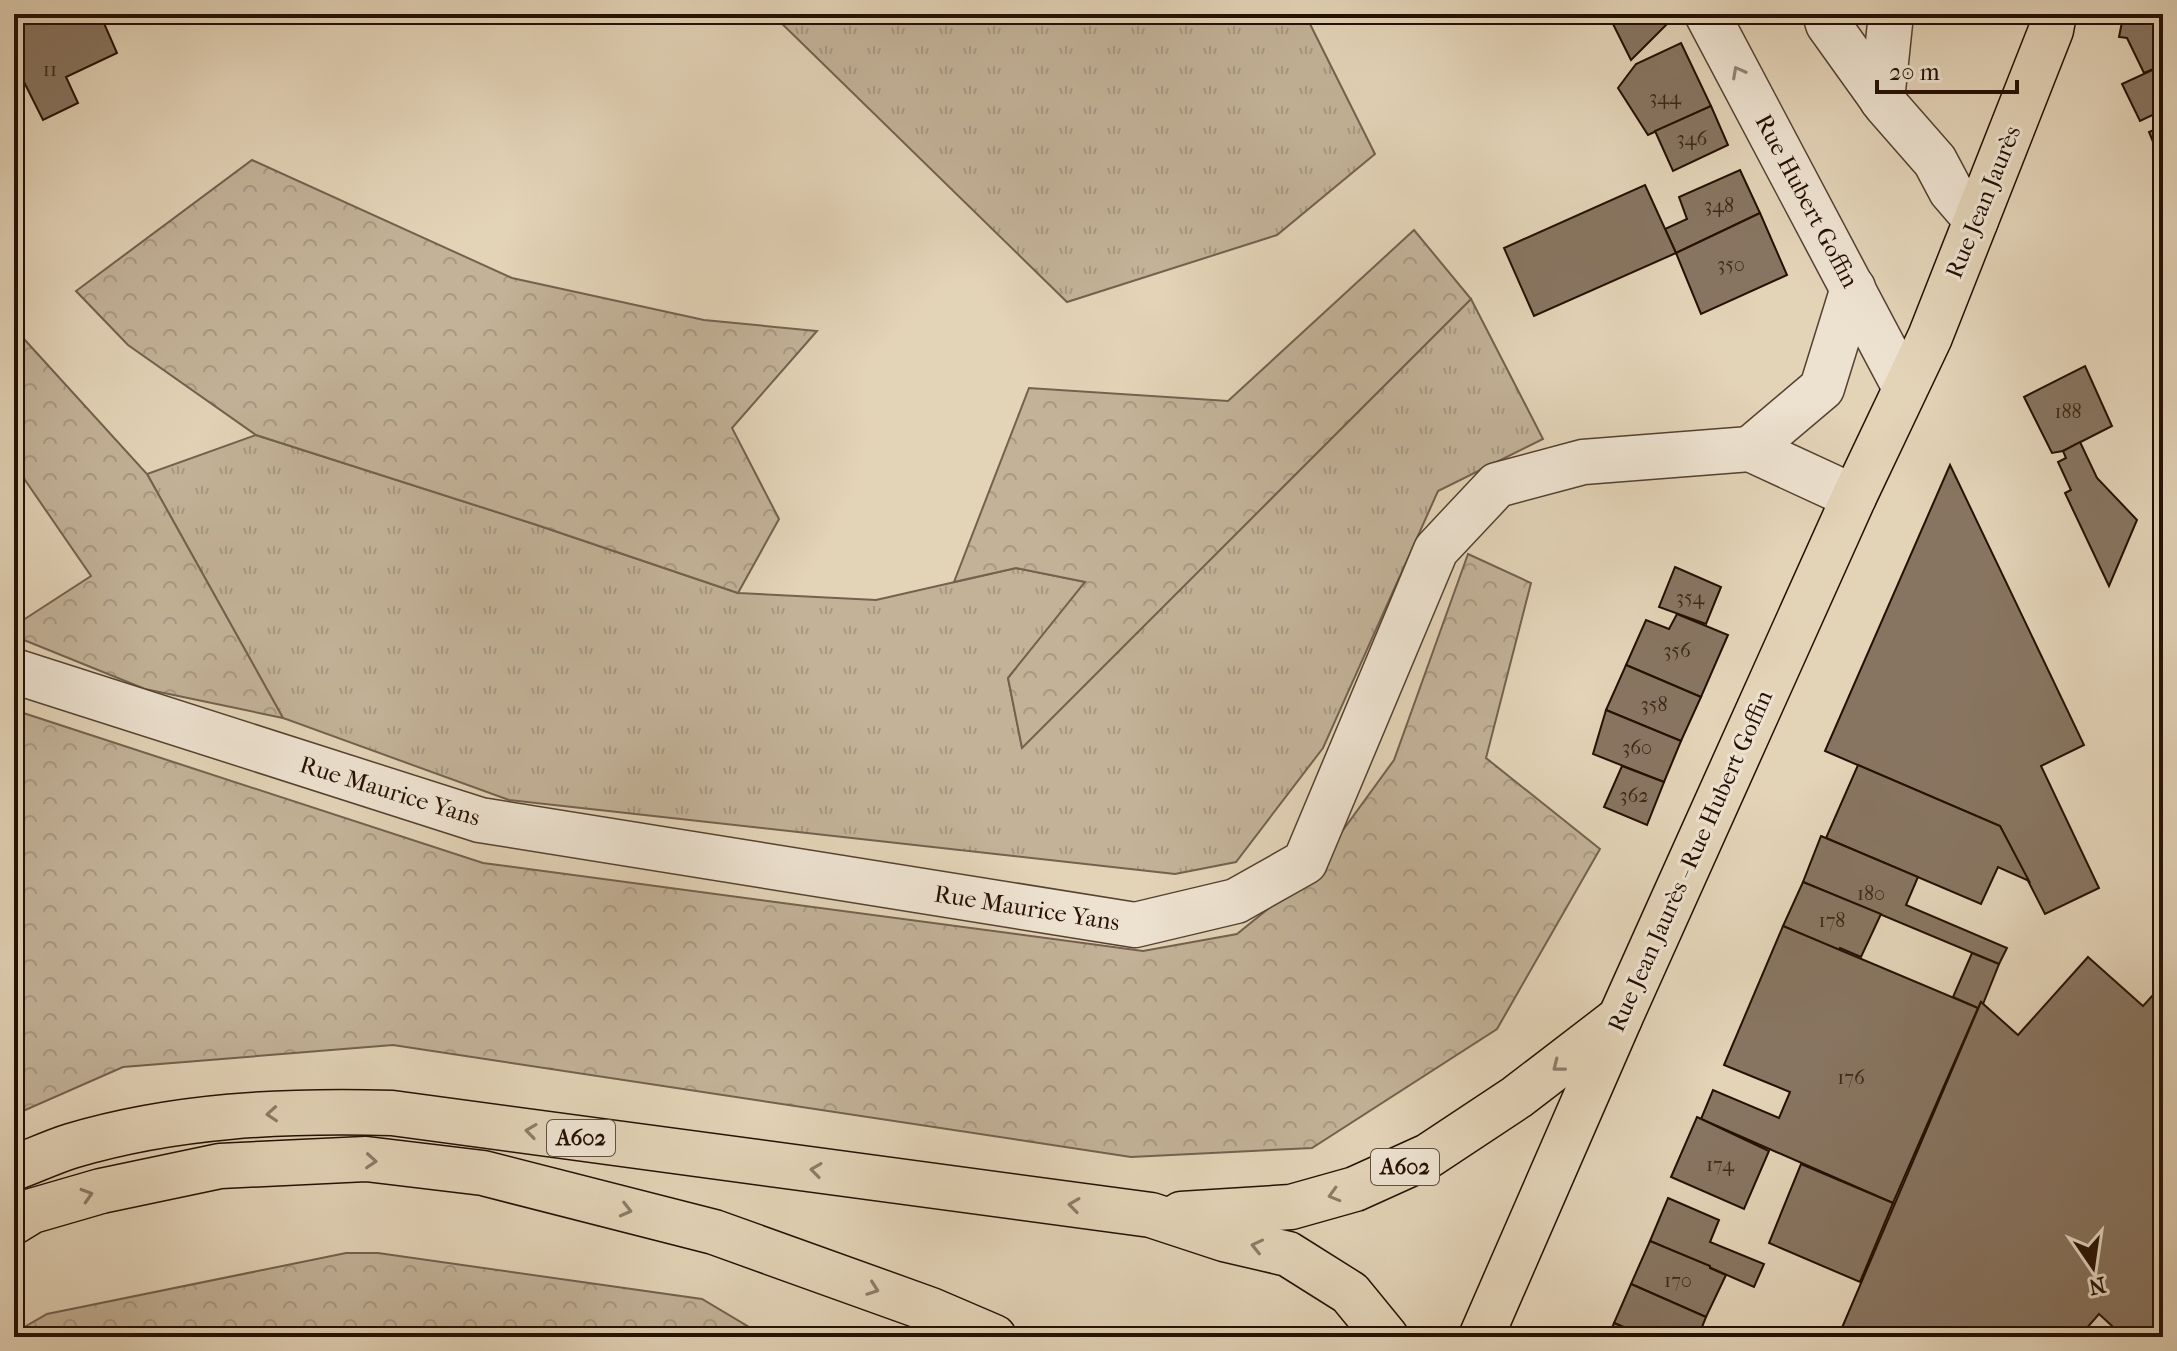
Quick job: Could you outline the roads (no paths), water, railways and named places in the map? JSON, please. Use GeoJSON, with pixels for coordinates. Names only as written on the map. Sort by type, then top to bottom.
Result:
{"type":"FeatureCollection","features":[{"type":"Feature","properties":{"kind":"main road","name":"Rue Jean Jaurès"},"geometry":{"type":"LineString","coordinates":[[1905,388],[1930,337],[2051,30],[2054,14]]}},
{"type":"Feature","properties":{"kind":"main road","name":"Rue Jean Jaurès - Rue Hubert Goffin"},"geometry":{"type":"LineString","coordinates":[[1481,1337],[1620,1018],[1905,388]]}},
{"type":"Feature","properties":{"kind":"main road","name":"A602"},"geometry":{"type":"LineString","coordinates":[[1151,1215],[1291,1207],[1355,1189],[1428,1156],[1517,1097],[1620,1018]]}},
{"type":"Feature","properties":{"kind":"main road","name":"A602"},"geometry":{"type":"LineString","coordinates":[[14,1168],[69,1147],[146,1127],[228,1116],[299,1112],[392,1113],[1151,1215],[1224,1239],[1288,1254],[1350,1293],[1386,1337]]}},
{"type":"Feature","properties":{"kind":"main road","name":"A602"},"geometry":{"type":"LineString","coordinates":[[14,1222],[32,1211],[101,1191],[220,1166],[366,1159],[483,1173],[714,1232],[931,1310],[994,1337]]}},
{"type":"Feature","properties":{"kind":"street","name":"Rue Hubert Goffin"},"geometry":{"type":"LineString","coordinates":[[1707,14],[1905,388]]}},
{"type":"Feature","properties":{"kind":"street"},"geometry":{"type":"LineString","coordinates":[[1825,14],[1828,24],[1882,100],[1935,161],[1951,191],[1976,220]]}},
{"type":"Feature","properties":{"kind":"street"},"geometry":{"type":"LineString","coordinates":[[1882,100],[1891,14]]}},
{"type":"Feature","properties":{"kind":"street"},"geometry":{"type":"LineString","coordinates":[[1750,449],[1822,388],[1853,288]]}},
{"type":"Feature","properties":{"kind":"street","name":"Rue Maurice Yans"},"geometry":{"type":"LineString","coordinates":[[14,671],[480,820],[1135,925],[1236,901],[1305,862],[1436,550],[1497,485],[1583,462],[1750,449],[1854,497]]}}]}
